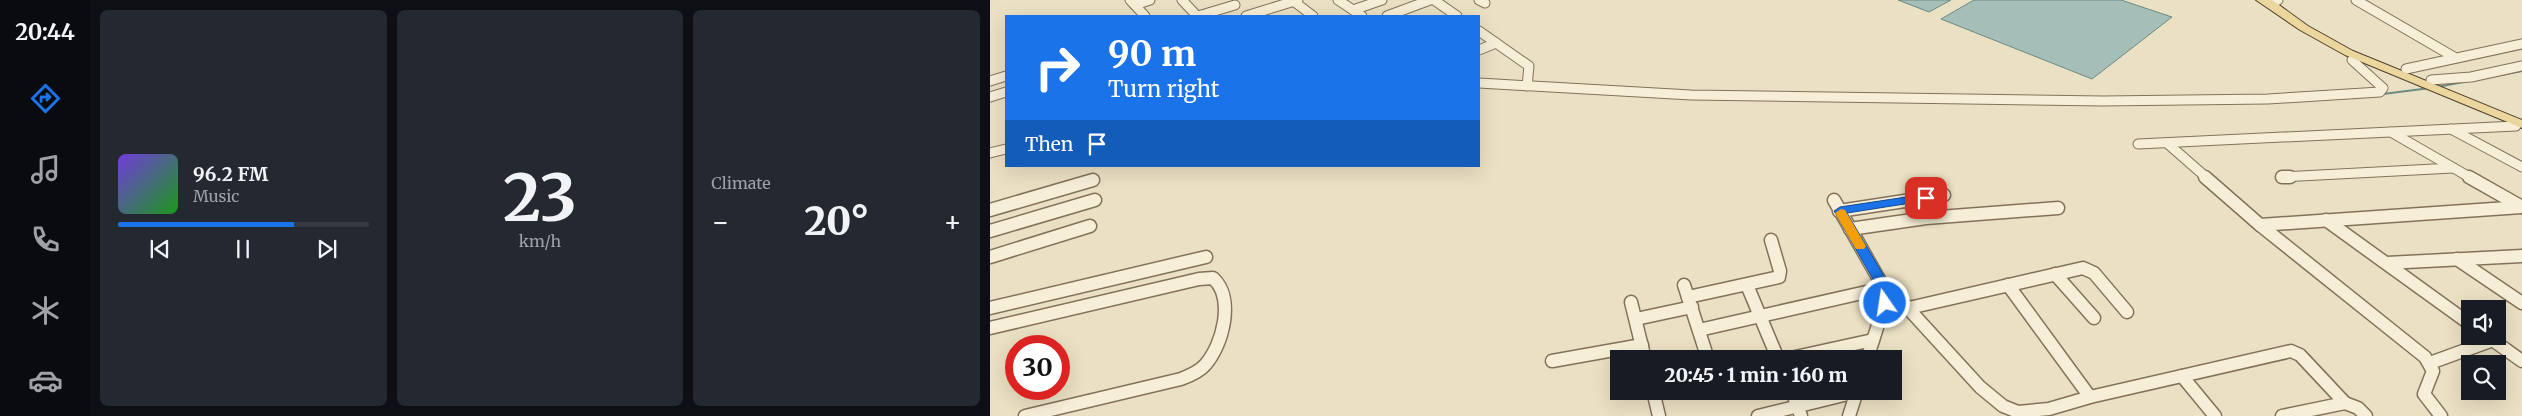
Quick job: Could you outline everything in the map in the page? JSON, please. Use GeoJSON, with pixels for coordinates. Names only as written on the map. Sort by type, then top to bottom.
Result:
{"type":"FeatureCollection","features":[{"type":"Feature","properties":{"kind":"main road"},"geometry":{"type":"LineString","coordinates":[[2269,1],[2302,26],[2349,53],[2456,95],[2519,126]]}},
{"type":"Feature","properties":{"kind":"main road"},"geometry":{"type":"LineString","coordinates":[[2282,12],[2285,21],[2297,30],[2352,60],[2519,126]]}},
{"type":"Feature","properties":{"kind":"main road"},"geometry":{"type":"LineString","coordinates":[[2282,12],[2303,18],[2353,47],[2461,91],[2519,126]]}},
{"type":"Feature","properties":{"kind":"street"},"geometry":{"type":"LineString","coordinates":[[1132,2],[1150,0]]}},
{"type":"Feature","properties":{"kind":"street"},"geometry":{"type":"LineString","coordinates":[[1182,0],[1197,15]]}},
{"type":"Feature","properties":{"kind":"street"},"geometry":{"type":"LineString","coordinates":[[1250,15],[1295,0],[1312,15]]}},
{"type":"Feature","properties":{"kind":"street"},"geometry":{"type":"LineString","coordinates":[[1338,0],[1360,15]]}},
{"type":"Feature","properties":{"kind":"street"},"geometry":{"type":"LineString","coordinates":[[1353,10],[1382,0]]}},
{"type":"Feature","properties":{"kind":"street"},"geometry":{"type":"LineString","coordinates":[[1390,15],[1432,0],[1456,15]]}},
{"type":"Feature","properties":{"kind":"street"},"geometry":{"type":"LineString","coordinates":[[2356,0],[2454,57]]}},
{"type":"Feature","properties":{"kind":"street"},"geometry":{"type":"LineString","coordinates":[[1132,2],[1144,15]]}},
{"type":"Feature","properties":{"kind":"street"},"geometry":{"type":"LineString","coordinates":[[1200,15],[1232,2],[1246,15]]}},
{"type":"Feature","properties":{"kind":"street"},"geometry":{"type":"LineString","coordinates":[[1480,32],[1529,66],[1527,86]]}},
{"type":"Feature","properties":{"kind":"street"},"geometry":{"type":"LineString","coordinates":[[1480,50],[1496,43]]}},
{"type":"Feature","properties":{"kind":"street"},"geometry":{"type":"LineString","coordinates":[[2406,69],[2454,57],[2522,44]]}},
{"type":"Feature","properties":{"kind":"street"},"geometry":{"type":"LineString","coordinates":[[1480,83],[1700,95],[2103,101],[2276,99],[2380,92],[2383,88],[2379,82],[2352,60]]}},
{"type":"Feature","properties":{"kind":"street"},"geometry":{"type":"LineString","coordinates":[[2434,81],[2471,77],[2522,66]]}},
{"type":"Feature","properties":{"kind":"street"},"geometry":{"type":"LineString","coordinates":[[990,81],[1005,76]]}},
{"type":"Feature","properties":{"kind":"street"},"geometry":{"type":"LineString","coordinates":[[990,97],[1005,92]]}},
{"type":"Feature","properties":{"kind":"street"},"geometry":{"type":"LineString","coordinates":[[2138,144],[2519,126]]}},
{"type":"Feature","properties":{"kind":"street"},"geometry":{"type":"LineString","coordinates":[[2451,129],[2522,167]]}},
{"type":"Feature","properties":{"kind":"street"},"geometry":{"type":"LineString","coordinates":[[2391,132],[2522,207]]}},
{"type":"Feature","properties":{"kind":"street"},"geometry":{"type":"LineString","coordinates":[[2167,143],[2260,225],[2430,363],[2433,371],[2424,394],[2428,402],[2441,416]]}},
{"type":"Feature","properties":{"kind":"street"},"geometry":{"type":"LineString","coordinates":[[990,157],[1005,150]]}},
{"type":"Feature","properties":{"kind":"street"},"geometry":{"type":"LineString","coordinates":[[2282,177],[2453,168]]}},
{"type":"Feature","properties":{"kind":"street"},"geometry":{"type":"LineString","coordinates":[[990,210],[1093,180]]}},
{"type":"Feature","properties":{"kind":"street"},"geometry":{"type":"LineString","coordinates":[[1944,195],[1837,206],[1885,292],[1909,308],[1980,386],[2003,406],[2018,412],[2050,413],[2090,397],[2295,351],[2345,403],[2358,408],[2366,416]]}},
{"type":"Feature","properties":{"kind":"street"},"geometry":{"type":"LineString","coordinates":[[990,231],[1095,200]]}},
{"type":"Feature","properties":{"kind":"street"},"geometry":{"type":"LineString","coordinates":[[2260,225],[2522,207]]}},
{"type":"Feature","properties":{"kind":"street"},"geometry":{"type":"LineString","coordinates":[[1850,229],[1946,216],[2058,208]]}},
{"type":"Feature","properties":{"kind":"street"},"geometry":{"type":"LineString","coordinates":[[2326,220],[2461,317]]}},
{"type":"Feature","properties":{"kind":"street"},"geometry":{"type":"LineString","coordinates":[[990,257],[1090,226]]}},
{"type":"Feature","properties":{"kind":"street"},"geometry":{"type":"LineString","coordinates":[[1636,319],[1688,296],[1775,280],[1781,275],[1771,240]]}},
{"type":"Feature","properties":{"kind":"street"},"geometry":{"type":"LineString","coordinates":[[2388,263],[2522,256]]}},
{"type":"Feature","properties":{"kind":"street"},"geometry":{"type":"LineString","coordinates":[[990,308],[1206,257]]}},
{"type":"Feature","properties":{"kind":"street"},"geometry":{"type":"LineString","coordinates":[[2457,259],[2522,303]]}},
{"type":"Feature","properties":{"kind":"street"},"geometry":{"type":"LineString","coordinates":[[1909,308],[2077,269],[2089,270],[2127,312]]}},
{"type":"Feature","properties":{"kind":"street"},"geometry":{"type":"LineString","coordinates":[[2055,274],[2094,318]]}},
{"type":"Feature","properties":{"kind":"street"},"geometry":{"type":"LineString","coordinates":[[990,328],[1200,279],[1213,278],[1219,284],[1225,309],[1223,326],[1210,357],[1198,372],[1181,379],[1025,416]]}},
{"type":"Feature","properties":{"kind":"street"},"geometry":{"type":"LineString","coordinates":[[1747,285],[1774,350]]}},
{"type":"Feature","properties":{"kind":"street"},"geometry":{"type":"LineString","coordinates":[[2008,285],[2090,397]]}},
{"type":"Feature","properties":{"kind":"street"},"geometry":{"type":"LineString","coordinates":[[1699,330],[1885,292]]}},
{"type":"Feature","properties":{"kind":"street"},"geometry":{"type":"LineString","coordinates":[[1870,350],[1885,292]]}},
{"type":"Feature","properties":{"kind":"street"},"geometry":{"type":"LineString","coordinates":[[1688,296],[1705,350]]}},
{"type":"Feature","properties":{"kind":"street"},"geometry":{"type":"LineString","coordinates":[[1631,302],[1643,350]]}},
{"type":"Feature","properties":{"kind":"street"},"geometry":{"type":"LineString","coordinates":[[1827,350],[1873,340]]}},
{"type":"Feature","properties":{"kind":"street"},"geometry":{"type":"LineString","coordinates":[[1552,361],[1642,345]]}},
{"type":"Feature","properties":{"kind":"street"},"geometry":{"type":"LineString","coordinates":[[2430,363],[2473,345]]}},
{"type":"Feature","properties":{"kind":"street"},"geometry":{"type":"LineString","coordinates":[[2500,345],[2522,361]]}},
{"type":"Feature","properties":{"kind":"street"},"geometry":{"type":"LineString","coordinates":[[2182,376],[2215,416]]}},
{"type":"Feature","properties":{"kind":"street"},"geometry":{"type":"LineString","coordinates":[[1655,400],[1659,416]]}},
{"type":"Feature","properties":{"kind":"street"},"geometry":{"type":"LineString","coordinates":[[1758,416],[1800,411],[1833,400]]}},
{"type":"Feature","properties":{"kind":"street"},"geometry":{"type":"LineString","coordinates":[[1849,416],[1854,400]]}},
{"type":"Feature","properties":{"kind":"street"},"geometry":{"type":"LineString","coordinates":[[2282,416],[2345,403]]}},
{"type":"Feature","properties":{"kind":"water"},"geometry":{"type":"Polygon","coordinates":[[[1898,0],[1951,0],[1929,12],[1898,0]]]}},
{"type":"Feature","properties":{"kind":"water"},"geometry":{"type":"Polygon","coordinates":[[[1974,0],[2121,0],[2172,17],[2092,79],[1941,19],[1974,0]]]}},
{"type":"Feature","properties":{"kind":"waterway"},"geometry":{"type":"LineString","coordinates":[[2437,87],[2522,71]]}},
{"type":"Feature","properties":{"kind":"waterway"},"geometry":{"type":"LineString","coordinates":[[2383,94],[2430,88]]}},
{"type":"Feature","properties":{"kind":"slow traffic"},"geometry":{"type":"LineString","coordinates":[[1841,213],[1860,246]]}},
{"type":"Feature","properties":{"kind":"route"},"geometry":{"type":"LineString","coordinates":[[1885,303],[1884,288],[1840,211],[1926,198]]}}]}
